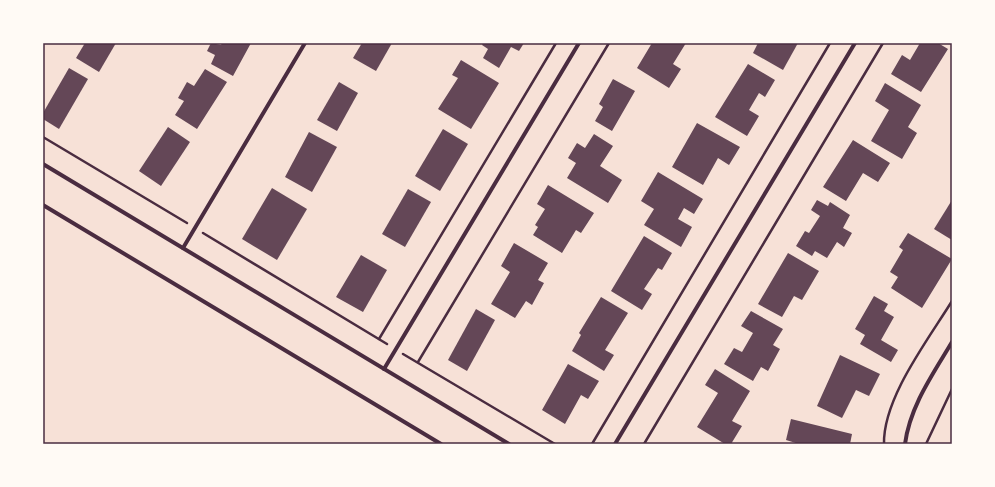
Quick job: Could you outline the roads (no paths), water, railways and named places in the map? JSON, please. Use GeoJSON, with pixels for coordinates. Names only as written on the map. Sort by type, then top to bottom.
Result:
{"type":"FeatureCollection","features":[{"type":"Feature","properties":{"kind":"street"},"geometry":{"type":"LineString","coordinates":[[182,248],[305,43]]}},
{"type":"Feature","properties":{"kind":"street"},"geometry":{"type":"LineString","coordinates":[[384,370],[579,43]]}},
{"type":"Feature","properties":{"kind":"street"},"geometry":{"type":"LineString","coordinates":[[615,444],[855,43]]}},
{"type":"Feature","properties":{"kind":"street"},"geometry":{"type":"LineString","coordinates":[[43,164],[509,444]]}},
{"type":"Feature","properties":{"kind":"street"},"geometry":{"type":"LineString","coordinates":[[43,206],[441,444]]}},
{"type":"Feature","properties":{"kind":"street"},"geometry":{"type":"LineString","coordinates":[[904,444],[907,429],[922,393],[952,342]]}}]}
